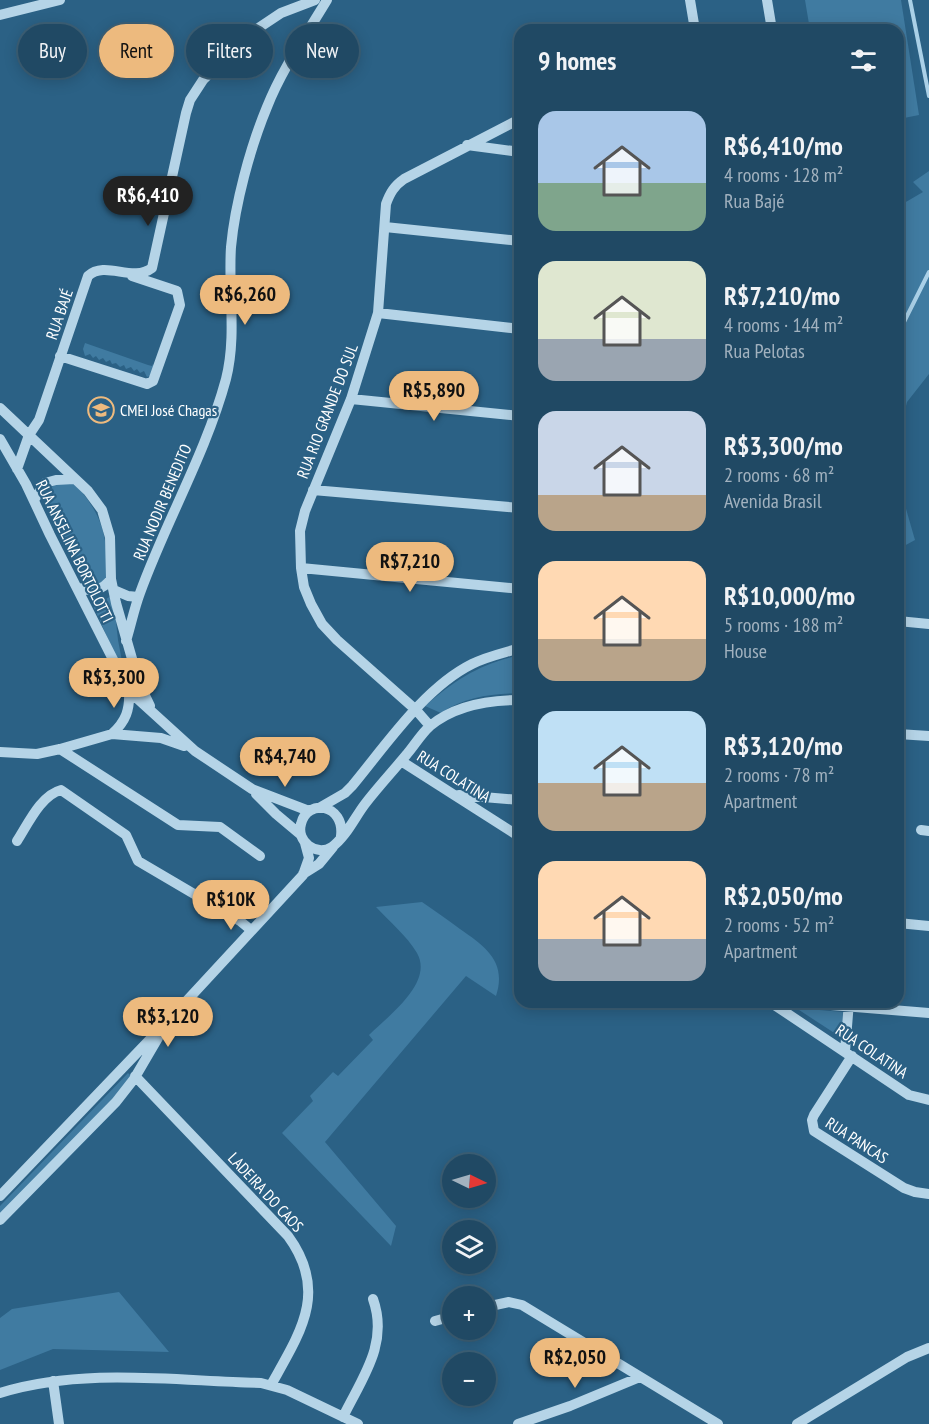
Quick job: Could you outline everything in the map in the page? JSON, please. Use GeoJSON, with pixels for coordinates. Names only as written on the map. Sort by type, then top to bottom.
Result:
{"type":"FeatureCollection","features":[{"type":"Feature","properties":{"kind":"street","name":"RUA BAJÉ"},"geometry":{"type":"LineString","coordinates":[[17,469],[29,435],[39,420],[88,276],[104,270],[129,274],[147,272],[155,262],[186,113],[195,90],[265,22],[315,0]]}},
{"type":"Feature","properties":{"kind":"street","name":"RUA NODIR BENEDITO"},"geometry":{"type":"LineString","coordinates":[[126,641],[138,597],[195,464],[227,377],[230,355],[233,229],[253,147],[267,106],[287,66],[327,0]]}},
{"type":"Feature","properties":{"kind":"street"},"geometry":{"type":"LineString","coordinates":[[690,0],[694,24]]}},
{"type":"Feature","properties":{"kind":"street"},"geometry":{"type":"LineString","coordinates":[[767,0],[771,24]]}},
{"type":"Feature","properties":{"kind":"street"},"geometry":{"type":"LineString","coordinates":[[0,15],[55,1]]}},
{"type":"Feature","properties":{"kind":"street","name":"RUA RIO GRANDE DO SUL"},"geometry":{"type":"LineString","coordinates":[[419,706],[322,624],[304,587],[300,531],[313,490],[351,399],[378,313],[386,204],[389,195],[404,179],[514,122]]}},
{"type":"Feature","properties":{"kind":"street"},"geometry":{"type":"LineString","coordinates":[[467,145],[514,151]]}},
{"type":"Feature","properties":{"kind":"street"},"geometry":{"type":"LineString","coordinates":[[385,227],[514,240]]}},
{"type":"Feature","properties":{"kind":"street"},"geometry":{"type":"LineString","coordinates":[[60,356],[147,384],[153,381],[180,305],[180,298],[177,291],[146,285],[129,274]]}},
{"type":"Feature","properties":{"kind":"street"},"geometry":{"type":"LineString","coordinates":[[378,313],[514,328]]}},
{"type":"Feature","properties":{"kind":"street"},"geometry":{"type":"LineString","coordinates":[[351,399],[514,415]]}},
{"type":"Feature","properties":{"kind":"street","name":"RUA ANSELINA BORTOLOTTI"},"geometry":{"type":"LineString","coordinates":[[0,408],[96,501],[106,521],[110,537],[112,585],[126,641],[139,683],[151,709]]}},
{"type":"Feature","properties":{"kind":"street","name":"RUA ANSELINA BORTOLOTTI"},"geometry":{"type":"LineString","coordinates":[[0,439],[34,500],[129,691],[151,709]]}},
{"type":"Feature","properties":{"kind":"street"},"geometry":{"type":"LineString","coordinates":[[34,500],[45,483],[74,479]]}},
{"type":"Feature","properties":{"kind":"street"},"geometry":{"type":"LineString","coordinates":[[313,490],[514,507]]}},
{"type":"Feature","properties":{"kind":"street"},"geometry":{"type":"LineString","coordinates":[[301,568],[514,588]]}},
{"type":"Feature","properties":{"kind":"street"},"geometry":{"type":"LineString","coordinates":[[78,588],[100,590],[112,585],[128,596],[138,597]]}},
{"type":"Feature","properties":{"kind":"street"},"geometry":{"type":"LineString","coordinates":[[904,622],[929,624]]}},
{"type":"Feature","properties":{"kind":"street"},"geometry":{"type":"LineString","coordinates":[[303,874],[309,858],[300,826],[303,818],[314,809],[339,797],[352,786],[419,706],[448,680],[471,665],[514,650]]}},
{"type":"Feature","properties":{"kind":"street"},"geometry":{"type":"LineString","coordinates":[[112,734],[128,714],[129,691]]}},
{"type":"Feature","properties":{"kind":"street"},"geometry":{"type":"LineString","coordinates":[[0,1196],[181,1007],[303,874],[319,864],[375,790],[430,726],[450,714],[477,704],[514,700]]}},
{"type":"Feature","properties":{"kind":"street","name":"RUA COLATINA"},"geometry":{"type":"LineString","coordinates":[[419,706],[430,726]]}},
{"type":"Feature","properties":{"kind":"street"},"geometry":{"type":"LineString","coordinates":[[151,709],[195,751],[252,789],[312,848],[329,849],[338,841],[342,828],[340,819],[334,812],[326,808],[314,809],[252,789]]}},
{"type":"Feature","properties":{"kind":"street"},"geometry":{"type":"LineString","coordinates":[[0,752],[37,754],[112,734],[161,738],[195,751]]}},
{"type":"Feature","properties":{"kind":"street"},"geometry":{"type":"LineString","coordinates":[[904,734],[929,736]]}},
{"type":"Feature","properties":{"kind":"street"},"geometry":{"type":"LineString","coordinates":[[60,749],[178,825],[220,827],[260,856]]}},
{"type":"Feature","properties":{"kind":"street","name":"RUA COLATINA"},"geometry":{"type":"LineString","coordinates":[[401,761],[514,833]]}},
{"type":"Feature","properties":{"kind":"street"},"geometry":{"type":"LineString","coordinates":[[17,841],[46,798],[52,792],[61,790],[126,836],[138,861],[240,921],[251,930]]}},
{"type":"Feature","properties":{"kind":"street"},"geometry":{"type":"LineString","coordinates":[[455,794],[514,799]]}},
{"type":"Feature","properties":{"kind":"street"},"geometry":{"type":"LineString","coordinates":[[904,924],[929,926]]}},
{"type":"Feature","properties":{"kind":"street"},"geometry":{"type":"LineString","coordinates":[[0,1220],[116,1102],[181,1007]]}},
{"type":"Feature","properties":{"kind":"street","name":"RUA COLATINA"},"geometry":{"type":"LineString","coordinates":[[779,1008],[909,1095],[929,1100]]}},
{"type":"Feature","properties":{"kind":"street"},"geometry":{"type":"LineString","coordinates":[[848,1053],[849,1008]]}},
{"type":"Feature","properties":{"kind":"street"},"geometry":{"type":"LineString","coordinates":[[885,1008],[929,1013]]}},
{"type":"Feature","properties":{"kind":"street","name":"RUA PANCAS"},"geometry":{"type":"LineString","coordinates":[[848,1053],[814,1115],[813,1131],[904,1188],[929,1194]]}},
{"type":"Feature","properties":{"kind":"street","name":"LADEIRA DO CAOS"},"geometry":{"type":"LineString","coordinates":[[135,1076],[288,1236],[300,1254],[308,1285],[308,1309],[301,1332],[271,1385]]}},
{"type":"Feature","properties":{"kind":"street"},"geometry":{"type":"LineString","coordinates":[[343,1417],[376,1348],[379,1327],[373,1299]]}},
{"type":"Feature","properties":{"kind":"street"},"geometry":{"type":"LineString","coordinates":[[496,1305],[509,1302],[522,1305],[718,1424]]}},
{"type":"Feature","properties":{"kind":"street"},"geometry":{"type":"LineString","coordinates":[[435,1321],[442,1319]]}},
{"type":"Feature","properties":{"kind":"street"},"geometry":{"type":"LineString","coordinates":[[797,1424],[907,1357],[929,1341]]}},
{"type":"Feature","properties":{"kind":"street"},"geometry":{"type":"LineString","coordinates":[[907,1357],[929,1348]]}},
{"type":"Feature","properties":{"kind":"street"},"geometry":{"type":"LineString","coordinates":[[0,1393],[53,1381],[98,1377],[271,1385],[287,1390],[358,1424]]}},
{"type":"Feature","properties":{"kind":"street"},"geometry":{"type":"LineString","coordinates":[[518,1424],[570,1406],[640,1377]]}},
{"type":"Feature","properties":{"kind":"street"},"geometry":{"type":"LineString","coordinates":[[53,1381],[59,1424]]}},
{"type":"Feature","properties":{"kind":"shaded area"},"geometry":{"type":"Polygon","coordinates":[[[805,0],[901,0],[919,115],[904,118],[904,24],[809,24],[805,0]]]}},
{"type":"Feature","properties":{"kind":"shaded area"},"geometry":{"type":"Polygon","coordinates":[[[929,171],[929,374],[907,402],[904,414],[904,203],[923,192],[913,182],[929,171]]]}},
{"type":"Feature","properties":{"kind":"shaded area"},"geometry":{"type":"Polygon","coordinates":[[[85,343],[148,365],[153,364],[154,367],[150,376],[147,377],[144,371],[140,373],[131,367],[126,369],[124,365],[120,367],[116,363],[112,364],[110,360],[106,362],[103,358],[99,360],[96,356],[93,358],[90,354],[85,356],[83,349],[85,343]]]}},
{"type":"Feature","properties":{"kind":"shaded area"},"geometry":{"type":"Polygon","coordinates":[[[74,482],[92,506],[104,537],[108,577],[98,586],[85,585],[46,501],[48,491],[55,484],[74,482]]]}},
{"type":"Feature","properties":{"kind":"shaded area"},"geometry":{"type":"Polygon","coordinates":[[[904,502],[915,540],[904,546],[904,502]]]}},
{"type":"Feature","properties":{"kind":"shaded area"},"geometry":{"type":"Polygon","coordinates":[[[113,595],[125,677],[91,601],[104,600],[113,595]]]}},
{"type":"Feature","properties":{"kind":"shaded area"},"geometry":{"type":"Polygon","coordinates":[[[514,657],[514,693],[469,699],[441,713],[425,706],[469,674],[514,657]]]}},
{"type":"Feature","properties":{"kind":"shaded area"},"geometry":{"type":"Polygon","coordinates":[[[422,902],[486,949],[496,965],[499,984],[496,996],[466,976],[325,1142],[396,1226],[391,1246],[282,1133],[313,1101],[310,1096],[333,1072],[338,1076],[373,1040],[369,1035],[397,1009],[414,987],[421,964],[417,953],[376,907],[422,902]]]}},
{"type":"Feature","properties":{"kind":"shaded area"},"geometry":{"type":"Polygon","coordinates":[[[796,1008],[843,1012],[842,1038],[796,1008]]]}},
{"type":"Feature","properties":{"kind":"shaded area"},"geometry":{"type":"Polygon","coordinates":[[[128,1073],[131,1076],[116,1095],[0,1215],[0,1206],[128,1073]]]}},
{"type":"Feature","properties":{"kind":"shaded area"},"geometry":{"type":"Polygon","coordinates":[[[119,1292],[169,1352],[53,1349],[0,1370],[0,1318],[12,1309],[119,1292]]]}},
{"type":"Feature","properties":{"kind":"waterway"},"geometry":{"type":"LineString","coordinates":[[910,0],[929,96]]}},
{"type":"Feature","properties":{"kind":"waterway"},"geometry":{"type":"LineString","coordinates":[[904,322],[929,272]]}},
{"type":"Feature","properties":{"kind":"place","name":"CMEI José Chagas"},"geometry":{"type":"Point","coordinates":[101,410]}}]}
